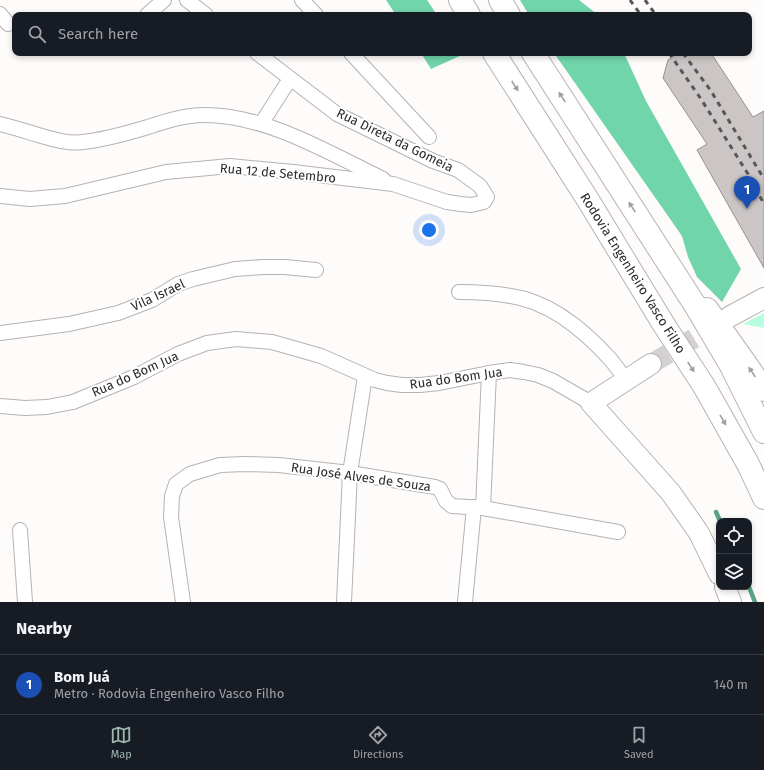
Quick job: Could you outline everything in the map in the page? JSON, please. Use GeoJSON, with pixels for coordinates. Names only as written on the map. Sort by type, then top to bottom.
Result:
{"type":"FeatureCollection","features":[{"type":"Feature","properties":{"kind":"main road"},"geometry":{"type":"LineString","coordinates":[[460,0],[467,12]]}},
{"type":"Feature","properties":{"kind":"main road"},"geometry":{"type":"LineString","coordinates":[[500,0],[507,12]]}},
{"type":"Feature","properties":{"kind":"main road","name":"Rodovia Engenheiro Vasco Filho"},"geometry":{"type":"LineString","coordinates":[[496,56],[588,200],[664,325],[704,386],[748,464],[764,498]]}},
{"type":"Feature","properties":{"kind":"main road"},"geometry":{"type":"LineString","coordinates":[[535,56],[694,305],[731,366],[764,432]]}},
{"type":"Feature","properties":{"kind":"main road"},"geometry":{"type":"LineString","coordinates":[[653,240],[701,301],[764,390]]}},
{"type":"Feature","properties":{"kind":"street"},"geometry":{"type":"LineString","coordinates":[[150,12],[164,0]]}},
{"type":"Feature","properties":{"kind":"street"},"geometry":{"type":"LineString","coordinates":[[187,0],[202,12]]}},
{"type":"Feature","properties":{"kind":"street"},"geometry":{"type":"LineString","coordinates":[[302,0],[313,12]]}},
{"type":"Feature","properties":{"kind":"street","name":"Rua Direta da Gomeia"},"geometry":{"type":"LineString","coordinates":[[261,56],[337,114],[433,161],[458,170],[480,186],[487,198],[484,202]]}},
{"type":"Feature","properties":{"kind":"street"},"geometry":{"type":"LineString","coordinates":[[354,56],[429,137]]}},
{"type":"Feature","properties":{"kind":"street"},"geometry":{"type":"LineString","coordinates":[[261,124],[286,85]]}},
{"type":"Feature","properties":{"kind":"street"},"geometry":{"type":"LineString","coordinates":[[0,124],[59,141],[82,143],[110,137],[175,118],[203,114],[235,117],[261,124],[301,138],[393,184]]}},
{"type":"Feature","properties":{"kind":"street","name":"Rua 12 de Setembro"},"geometry":{"type":"LineString","coordinates":[[0,196],[30,199],[64,196],[166,172],[230,166],[393,184],[447,202],[471,205],[484,202]]}},
{"type":"Feature","properties":{"kind":"street","name":"Vila Israel"},"geometry":{"type":"LineString","coordinates":[[0,333],[69,324],[118,313],[152,300],[178,284],[235,269],[285,267],[316,270]]}},
{"type":"Feature","properties":{"kind":"street"},"geometry":{"type":"LineString","coordinates":[[459,292],[512,296],[539,304],[566,319],[589,338],[612,361],[625,380]]}},
{"type":"Feature","properties":{"kind":"street"},"geometry":{"type":"LineString","coordinates":[[729,317],[764,298]]}},
{"type":"Feature","properties":{"kind":"street","name":"Rua do Bom Jua"},"geometry":{"type":"LineString","coordinates":[[0,406],[25,408],[47,407],[73,402],[134,377],[178,354],[207,343],[236,339],[272,342],[321,356],[365,376],[387,383],[402,385],[439,383],[510,370],[538,375],[553,381],[591,403],[671,493],[699,533],[716,568]]}},
{"type":"Feature","properties":{"kind":"street"},"geometry":{"type":"LineString","coordinates":[[591,403],[651,364]]}},
{"type":"Feature","properties":{"kind":"street"},"geometry":{"type":"LineString","coordinates":[[465,602],[479,507],[489,373]]}},
{"type":"Feature","properties":{"kind":"street"},"geometry":{"type":"LineString","coordinates":[[344,602],[350,473],[365,376]]}},
{"type":"Feature","properties":{"kind":"street","name":"Rua José Alves de Souza"},"geometry":{"type":"LineString","coordinates":[[183,602],[171,517],[172,496],[176,484],[190,474],[220,465],[279,465],[350,473],[435,487],[440,489],[446,501],[452,506],[479,507],[618,532]]}},
{"type":"Feature","properties":{"kind":"street"},"geometry":{"type":"LineString","coordinates":[[20,530],[25,602]]}},
{"type":"Feature","properties":{"kind":"street"},"geometry":{"type":"LineString","coordinates":[[726,590],[731,602]]}},
{"type":"Feature","properties":{"kind":"green space"},"geometry":{"type":"Polygon","coordinates":[[[386,0],[427,0],[435,12],[394,12],[386,0]]]}},
{"type":"Feature","properties":{"kind":"green space"},"geometry":{"type":"Polygon","coordinates":[[[520,0],[579,0],[594,12],[527,12],[520,0]]]}},
{"type":"Feature","properties":{"kind":"green space"},"geometry":{"type":"Polygon","coordinates":[[[423,56],[460,56],[431,69],[423,56]]]}},
{"type":"Feature","properties":{"kind":"green space"},"geometry":{"type":"Polygon","coordinates":[[[556,56],[625,56],[646,101],[741,269],[722,302],[697,277],[688,257],[682,236],[556,56]]]}},
{"type":"Feature","properties":{"kind":"green space"},"geometry":{"type":"Polygon","coordinates":[[[764,313],[764,328],[743,324],[764,313]]]}},
{"type":"Feature","properties":{"kind":"building"},"geometry":{"type":"Polygon","coordinates":[[[674,56],[713,56],[753,117],[764,111],[764,268],[697,150],[707,144],[663,78],[668,60],[674,56]]]}},
{"type":"Feature","properties":{"kind":"waterway"},"geometry":{"type":"LineString","coordinates":[[716,512],[719,518]]}},
{"type":"Feature","properties":{"kind":"waterway"},"geometry":{"type":"LineString","coordinates":[[750,590],[755,602]]}},
{"type":"Feature","properties":{"kind":"tunnel"},"geometry":{"type":"LineString","coordinates":[[651,364],[723,321]]}},
{"type":"Feature","properties":{"kind":"railway"},"geometry":{"type":"LineString","coordinates":[[630,0],[639,12]]}},
{"type":"Feature","properties":{"kind":"railway"},"geometry":{"type":"LineString","coordinates":[[645,0],[654,12]]}},
{"type":"Feature","properties":{"kind":"railway"},"geometry":{"type":"LineString","coordinates":[[671,56],[701,99],[748,174],[764,204]]}},
{"type":"Feature","properties":{"kind":"railway"},"geometry":{"type":"LineString","coordinates":[[685,56],[711,91],[764,179]]}},
{"type":"Feature","properties":{"kind":"place","name":"Bom Juá"},"geometry":{"type":"Point","coordinates":[747,209]}}]}
